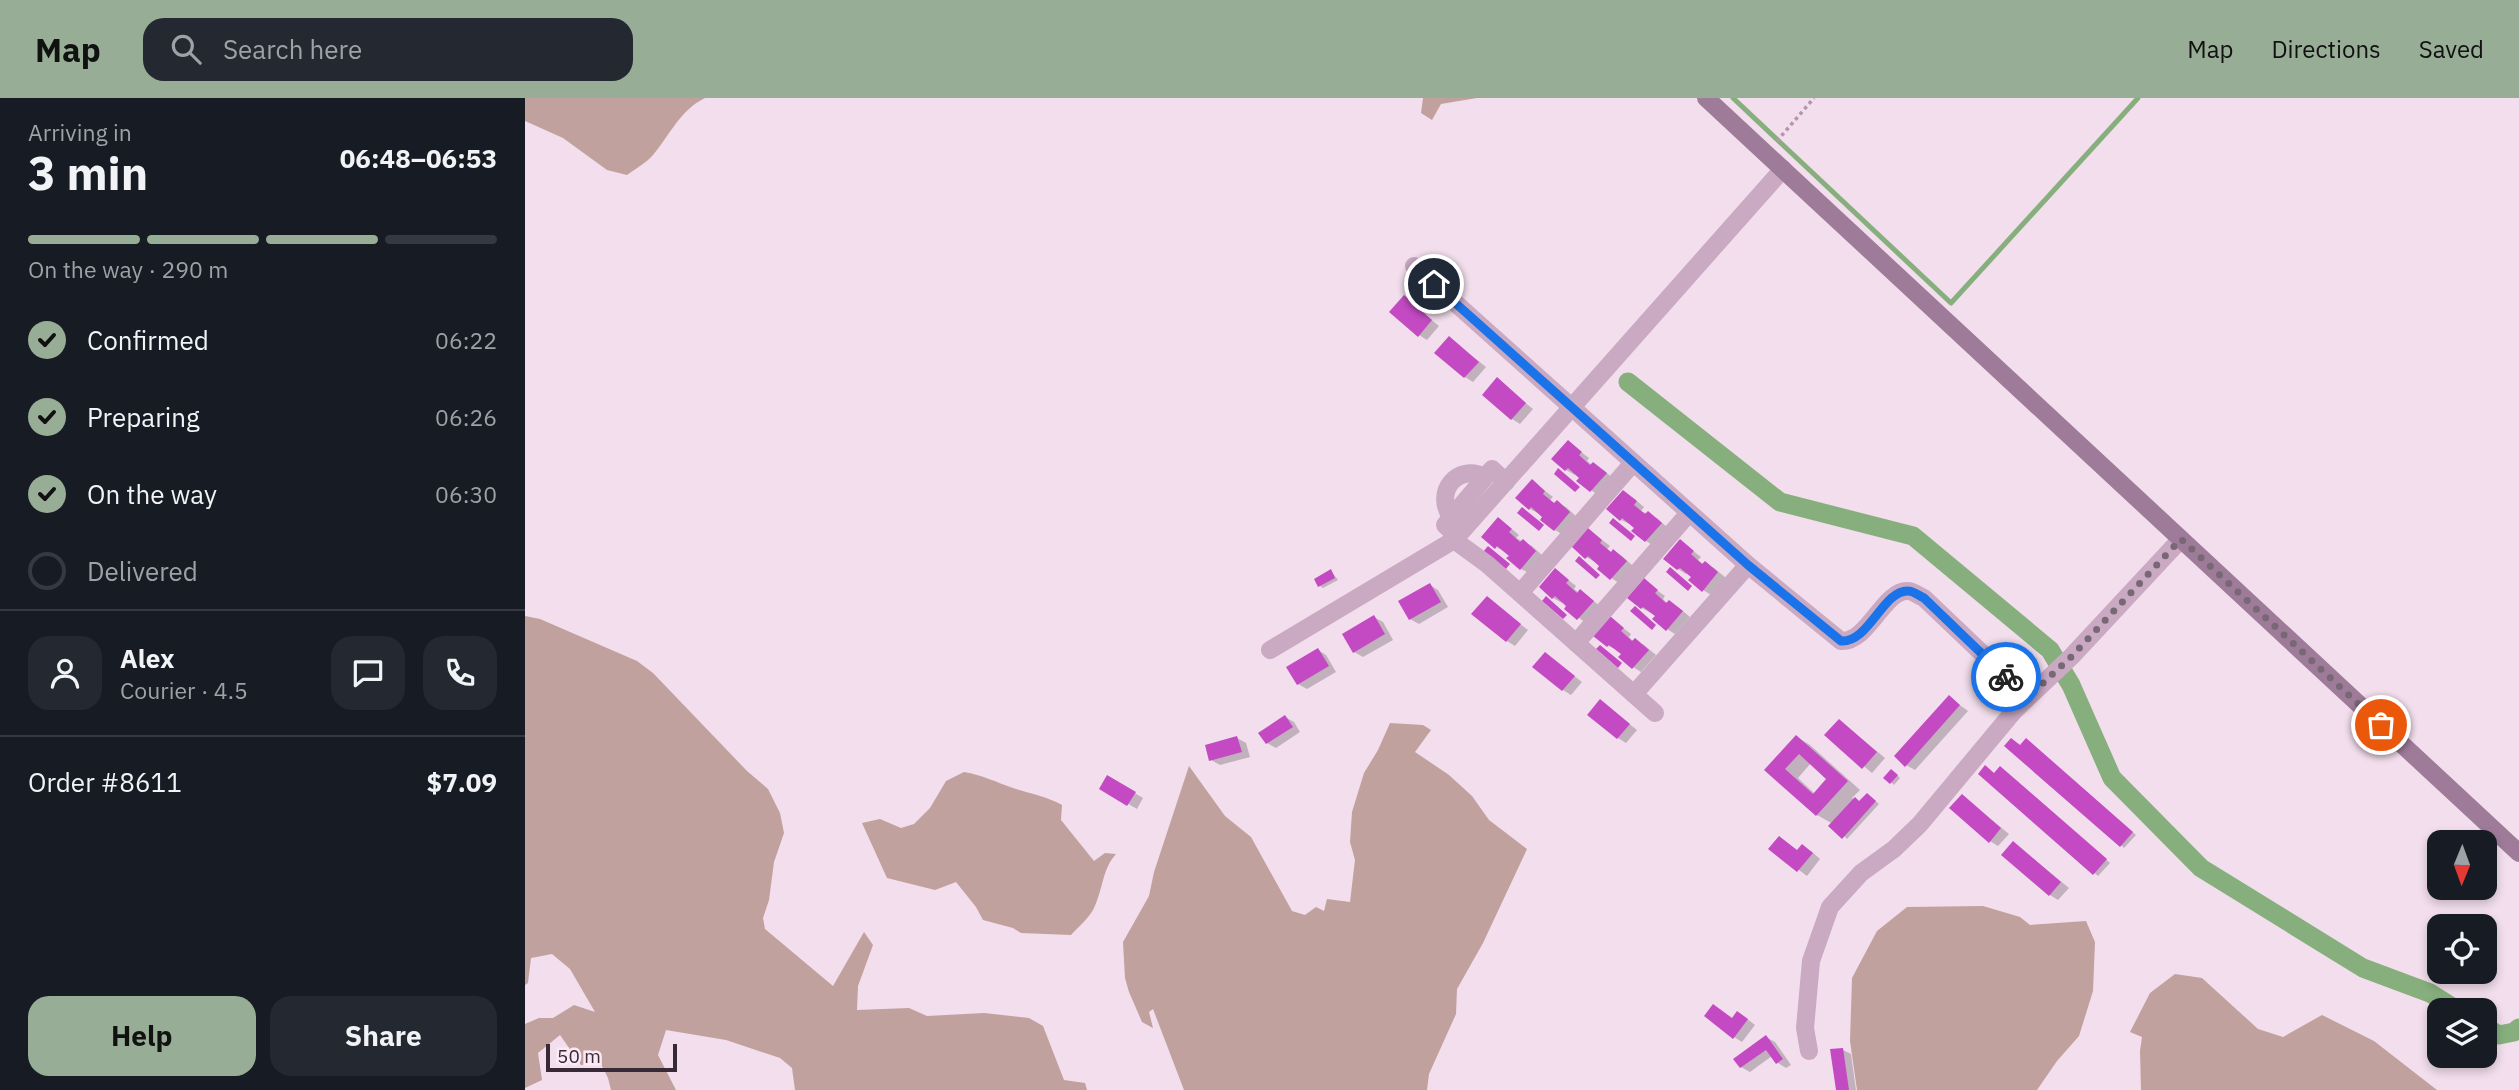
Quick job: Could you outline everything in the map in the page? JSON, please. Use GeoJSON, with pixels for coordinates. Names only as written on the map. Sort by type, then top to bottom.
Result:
{"type":"FeatureCollection","features":[{"type":"Feature","properties":{"kind":"street"},"geometry":{"type":"LineString","coordinates":[[1706,98],[2519,853]]}},
{"type":"Feature","properties":{"kind":"street"},"geometry":{"type":"LineString","coordinates":[[1270,650],[1456,538],[1783,169]]}},
{"type":"Feature","properties":{"kind":"street"},"geometry":{"type":"LineString","coordinates":[[1414,267],[1748,565],[1841,641],[1849,641],[1859,635],[1898,593],[1910,591],[1924,598],[2028,697]]}},
{"type":"Feature","properties":{"kind":"street"},"geometry":{"type":"LineString","coordinates":[[1520,593],[1633,463]]}},
{"type":"Feature","properties":{"kind":"street"},"geometry":{"type":"LineString","coordinates":[[1506,482],[1492,469],[1485,477],[1466,473],[1450,482],[1444,500],[1451,517],[1445,525],[1456,538],[1655,713]]}},
{"type":"Feature","properties":{"kind":"street"},"geometry":{"type":"LineString","coordinates":[[1576,643],[1689,513]]}},
{"type":"Feature","properties":{"kind":"street"},"geometry":{"type":"LineString","coordinates":[[1809,1051],[1805,1028],[1811,961],[1829,907],[1861,873],[1894,849],[1920,824],[2028,697],[2071,657],[2181,539]]}},
{"type":"Feature","properties":{"kind":"street"},"geometry":{"type":"LineString","coordinates":[[1634,694],[1748,565]]}},
{"type":"Feature","properties":{"kind":"path"},"geometry":{"type":"LineString","coordinates":[[1766,154],[1814,98]]}},
{"type":"Feature","properties":{"kind":"shaded area"},"geometry":{"type":"Polygon","coordinates":[[[525,98],[705,98],[682,116],[650,158],[627,175],[607,170],[563,138],[525,121],[525,98]]]}},
{"type":"Feature","properties":{"kind":"shaded area"},"geometry":{"type":"Polygon","coordinates":[[[1423,98],[1477,98],[1441,104],[1432,120],[1421,113],[1423,98]]]}},
{"type":"Feature","properties":{"kind":"shaded area"},"geometry":{"type":"Polygon","coordinates":[[[525,616],[540,619],[637,661],[653,673],[747,771],[768,789],[780,813],[784,833],[774,862],[769,900],[763,918],[765,929],[833,986],[864,932],[873,945],[858,986],[857,1010],[909,1008],[927,1016],[984,1013],[1029,1018],[1043,1026],[1064,1080],[1085,1083],[1087,1090],[795,1090],[792,1068],[780,1058],[726,1040],[666,1030],[658,1055],[676,1090],[611,1090],[601,1064],[581,1065],[560,1035],[538,1053],[542,1080],[525,1088],[525,1024],[539,1018],[553,1018],[574,1005],[595,1012],[570,969],[552,954],[531,958],[528,983],[525,985],[525,616]]]}},
{"type":"Feature","properties":{"kind":"shaded area"},"geometry":{"type":"Polygon","coordinates":[[[1390,723],[1423,725],[1431,730],[1415,752],[1449,775],[1472,796],[1489,820],[1527,849],[1483,943],[1457,989],[1456,1014],[1429,1074],[1427,1090],[1184,1090],[1153,1009],[1149,1012],[1153,1028],[1142,1022],[1129,992],[1125,978],[1123,942],[1149,896],[1154,872],[1189,766],[1225,816],[1251,837],[1292,911],[1305,915],[1316,907],[1324,911],[1327,899],[1350,902],[1355,860],[1350,842],[1352,812],[1364,773],[1390,723]]]}},
{"type":"Feature","properties":{"kind":"shaded area"},"geometry":{"type":"Polygon","coordinates":[[[964,772],[1062,805],[1061,820],[1094,861],[1105,853],[1116,854],[1108,866],[1093,910],[1071,935],[1021,933],[1013,928],[983,920],[956,882],[935,890],[887,878],[862,823],[880,819],[901,828],[914,824],[930,808],[946,781],[964,772]]]}},
{"type":"Feature","properties":{"kind":"shaded area"},"geometry":{"type":"Polygon","coordinates":[[[1983,906],[2020,917],[2030,925],[2086,921],[2095,942],[2093,991],[2079,1036],[2037,1090],[1857,1090],[1850,1041],[1852,978],[1877,931],[1907,907],[1983,906]]]}},
{"type":"Feature","properties":{"kind":"shaded area"},"geometry":{"type":"Polygon","coordinates":[[[2175,974],[2202,978],[2258,1029],[2283,1037],[2322,1015],[2374,1041],[2437,1090],[2141,1090],[2142,1037],[2130,1032],[2150,993],[2175,974]]]}},
{"type":"Feature","properties":{"kind":"building"},"geometry":{"type":"Polygon","coordinates":[[[1404,295],[1432,320],[1418,337],[1389,312],[1404,295]]]}},
{"type":"Feature","properties":{"kind":"building"},"geometry":{"type":"Polygon","coordinates":[[[1449,336],[1479,362],[1464,378],[1434,353],[1449,336]]]}},
{"type":"Feature","properties":{"kind":"building"},"geometry":{"type":"Polygon","coordinates":[[[1497,377],[1526,403],[1511,420],[1482,395],[1497,377]]]}},
{"type":"Feature","properties":{"kind":"building"},"geometry":{"type":"Polygon","coordinates":[[[1568,440],[1582,452],[1579,455],[1590,465],[1593,462],[1607,473],[1590,492],[1576,481],[1579,478],[1568,468],[1565,471],[1551,459],[1568,440]]]}},
{"type":"Feature","properties":{"kind":"building"},"geometry":{"type":"Polygon","coordinates":[[[1558,468],[1580,487],[1575,492],[1554,474],[1558,468]]]}},
{"type":"Feature","properties":{"kind":"building"},"geometry":{"type":"Polygon","coordinates":[[[1532,479],[1545,491],[1543,494],[1554,503],[1557,500],[1570,512],[1554,531],[1540,520],[1542,517],[1531,507],[1529,510],[1515,498],[1532,479]]]}},
{"type":"Feature","properties":{"kind":"building"},"geometry":{"type":"Polygon","coordinates":[[[1623,490],[1637,501],[1634,505],[1645,514],[1648,511],[1662,523],[1645,542],[1631,531],[1634,528],[1606,509],[1623,490]]]}},
{"type":"Feature","properties":{"kind":"building"},"geometry":{"type":"Polygon","coordinates":[[[1522,507],[1544,525],[1539,531],[1517,513],[1522,507]]]}},
{"type":"Feature","properties":{"kind":"building"},"geometry":{"type":"Polygon","coordinates":[[[1498,517],[1512,529],[1509,532],[1520,542],[1523,539],[1536,551],[1520,570],[1506,558],[1509,556],[1481,537],[1498,517]]]}},
{"type":"Feature","properties":{"kind":"building"},"geometry":{"type":"Polygon","coordinates":[[[1613,518],[1635,536],[1631,541],[1609,523],[1613,518]]]}},
{"type":"Feature","properties":{"kind":"building"},"geometry":{"type":"Polygon","coordinates":[[[1588,528],[1602,540],[1600,543],[1611,552],[1613,549],[1627,561],[1610,580],[1597,569],[1599,566],[1588,556],[1585,559],[1572,547],[1588,528]]]}},
{"type":"Feature","properties":{"kind":"building"},"geometry":{"type":"Polygon","coordinates":[[[1680,539],[1694,551],[1691,554],[1702,564],[1705,561],[1718,572],[1702,592],[1688,580],[1691,577],[1663,559],[1680,539]]]}},
{"type":"Feature","properties":{"kind":"building"},"geometry":{"type":"Polygon","coordinates":[[[1488,546],[1510,564],[1505,570],[1483,552],[1488,546]]]}},
{"type":"Feature","properties":{"kind":"building"},"geometry":{"type":"Polygon","coordinates":[[[1579,556],[1600,575],[1596,579],[1575,561],[1579,556]]]}},
{"type":"Feature","properties":{"kind":"building"},"geometry":{"type":"Polygon","coordinates":[[[1670,567],[1692,586],[1688,591],[1666,572],[1670,567]]]}},
{"type":"Feature","properties":{"kind":"building"},"geometry":{"type":"Polygon","coordinates":[[[1555,568],[1569,580],[1566,583],[1577,593],[1580,589],[1594,601],[1577,620],[1564,609],[1566,606],[1555,596],[1552,599],[1539,587],[1555,568]]]}},
{"type":"Feature","properties":{"kind":"building"},"geometry":{"type":"Polygon","coordinates":[[[1331,569],[1335,578],[1318,587],[1314,579],[1331,569]]]}},
{"type":"Feature","properties":{"kind":"building"},"geometry":{"type":"Polygon","coordinates":[[[1644,578],[1658,590],[1655,593],[1666,603],[1669,600],[1683,611],[1666,631],[1652,619],[1655,616],[1627,598],[1644,578]]]}},
{"type":"Feature","properties":{"kind":"building"},"geometry":{"type":"Polygon","coordinates":[[[1430,583],[1441,602],[1409,620],[1398,601],[1430,583]]]}},
{"type":"Feature","properties":{"kind":"building"},"geometry":{"type":"Polygon","coordinates":[[[1487,596],[1521,624],[1506,642],[1471,614],[1487,596]]]}},
{"type":"Feature","properties":{"kind":"building"},"geometry":{"type":"Polygon","coordinates":[[[1546,596],[1567,615],[1563,619],[1542,601],[1546,596]]]}},
{"type":"Feature","properties":{"kind":"building"},"geometry":{"type":"Polygon","coordinates":[[[1635,606],[1656,625],[1652,630],[1630,611],[1635,606]]]}},
{"type":"Feature","properties":{"kind":"building"},"geometry":{"type":"Polygon","coordinates":[[[1374,615],[1385,634],[1353,653],[1342,634],[1374,615]]]}},
{"type":"Feature","properties":{"kind":"building"},"geometry":{"type":"Polygon","coordinates":[[[1610,616],[1624,628],[1621,631],[1632,641],[1635,638],[1649,650],[1632,669],[1618,657],[1621,654],[1593,636],[1610,616]]]}},
{"type":"Feature","properties":{"kind":"building"},"geometry":{"type":"Polygon","coordinates":[[[1600,645],[1622,663],[1618,668],[1596,649],[1600,645]]]}},
{"type":"Feature","properties":{"kind":"building"},"geometry":{"type":"Polygon","coordinates":[[[1318,648],[1329,666],[1297,685],[1286,667],[1318,648]]]}},
{"type":"Feature","properties":{"kind":"building"},"geometry":{"type":"Polygon","coordinates":[[[1545,652],[1575,676],[1562,691],[1532,667],[1545,652]]]}},
{"type":"Feature","properties":{"kind":"building"},"geometry":{"type":"Polygon","coordinates":[[[1949,695],[1960,705],[1905,767],[1894,756],[1949,695]]]}},
{"type":"Feature","properties":{"kind":"building"},"geometry":{"type":"Polygon","coordinates":[[[1600,699],[1630,724],[1617,739],[1587,715],[1600,699]]]}},
{"type":"Feature","properties":{"kind":"building"},"geometry":{"type":"Polygon","coordinates":[[[1285,715],[1293,727],[1266,744],[1258,733],[1285,715]]]}},
{"type":"Feature","properties":{"kind":"building"},"geometry":{"type":"Polygon","coordinates":[[[1839,719],[1877,752],[1862,769],[1824,735],[1839,719]]]}},
{"type":"Feature","properties":{"kind":"building"},"geometry":{"type":"Polygon","coordinates":[[[1796,735],[1848,781],[1816,816],[1764,770],[1796,735]],[[1799,754],[1785,769],[1813,794],[1826,779],[1799,754]]]}},
{"type":"Feature","properties":{"kind":"building"},"geometry":{"type":"Polygon","coordinates":[[[1237,736],[1242,752],[1209,761],[1205,745],[1237,736]]]}},
{"type":"Feature","properties":{"kind":"building"},"geometry":{"type":"Polygon","coordinates":[[[2011,738],[2020,745],[2026,738],[2133,832],[2120,847],[2004,746],[2011,738]]]}},
{"type":"Feature","properties":{"kind":"building"},"geometry":{"type":"Polygon","coordinates":[[[1985,765],[1994,773],[2000,766],[2107,859],[2093,875],[1978,774],[1985,765]]]}},
{"type":"Feature","properties":{"kind":"building"},"geometry":{"type":"Polygon","coordinates":[[[1891,769],[1898,775],[1890,784],[1883,778],[1891,769]]]}},
{"type":"Feature","properties":{"kind":"building"},"geometry":{"type":"Polygon","coordinates":[[[1107,775],[1136,792],[1127,806],[1099,789],[1107,775]]]}},
{"type":"Feature","properties":{"kind":"building"},"geometry":{"type":"Polygon","coordinates":[[[1867,793],[1876,801],[1842,839],[1828,826],[1855,797],[1859,801],[1867,793]]]}},
{"type":"Feature","properties":{"kind":"building"},"geometry":{"type":"Polygon","coordinates":[[[1962,794],[2001,828],[1989,843],[1949,808],[1962,794]]]}},
{"type":"Feature","properties":{"kind":"building"},"geometry":{"type":"Polygon","coordinates":[[[1779,836],[1797,850],[1802,844],[1813,853],[1797,872],[1768,849],[1779,836]]]}},
{"type":"Feature","properties":{"kind":"building"},"geometry":{"type":"Polygon","coordinates":[[[2013,841],[2061,882],[2049,896],[2001,855],[2013,841]]]}},
{"type":"Feature","properties":{"kind":"building"},"geometry":{"type":"Polygon","coordinates":[[[1713,1004],[1732,1018],[1737,1011],[1748,1019],[1733,1039],[1704,1016],[1713,1004]]]}},
{"type":"Feature","properties":{"kind":"building"},"geometry":{"type":"Polygon","coordinates":[[[1766,1035],[1783,1059],[1776,1064],[1766,1050],[1740,1068],[1733,1059],[1766,1035]]]}},
{"type":"Feature","properties":{"kind":"building"},"geometry":{"type":"Polygon","coordinates":[[[1843,1048],[1849,1090],[1836,1090],[1830,1049],[1843,1048]]]}},
{"type":"Feature","properties":{"kind":"waterway"},"geometry":{"type":"LineString","coordinates":[[1733,98],[1951,303],[2138,98]]}},
{"type":"Feature","properties":{"kind":"waterway"},"geometry":{"type":"LineString","coordinates":[[1628,382],[1780,502],[1913,536],[2050,650],[2071,685],[2112,778],[2201,868],[2363,968],[2438,998]]}},
{"type":"Feature","properties":{"kind":"waterway"},"geometry":{"type":"LineString","coordinates":[[2497,1034],[2514,1032],[2519,1028]]}},
{"type":"Feature","properties":{"kind":"way so far"},"geometry":{"type":"LineString","coordinates":[[2006,677],[2028,697],[2071,657],[2181,539],[2381,725]]}},
{"type":"Feature","properties":{"kind":"route"},"geometry":{"type":"LineString","coordinates":[[1434,284],[1748,565],[1841,641],[1849,641],[1859,635],[1898,593],[1910,591],[1924,598],[2006,677]]}}]}
